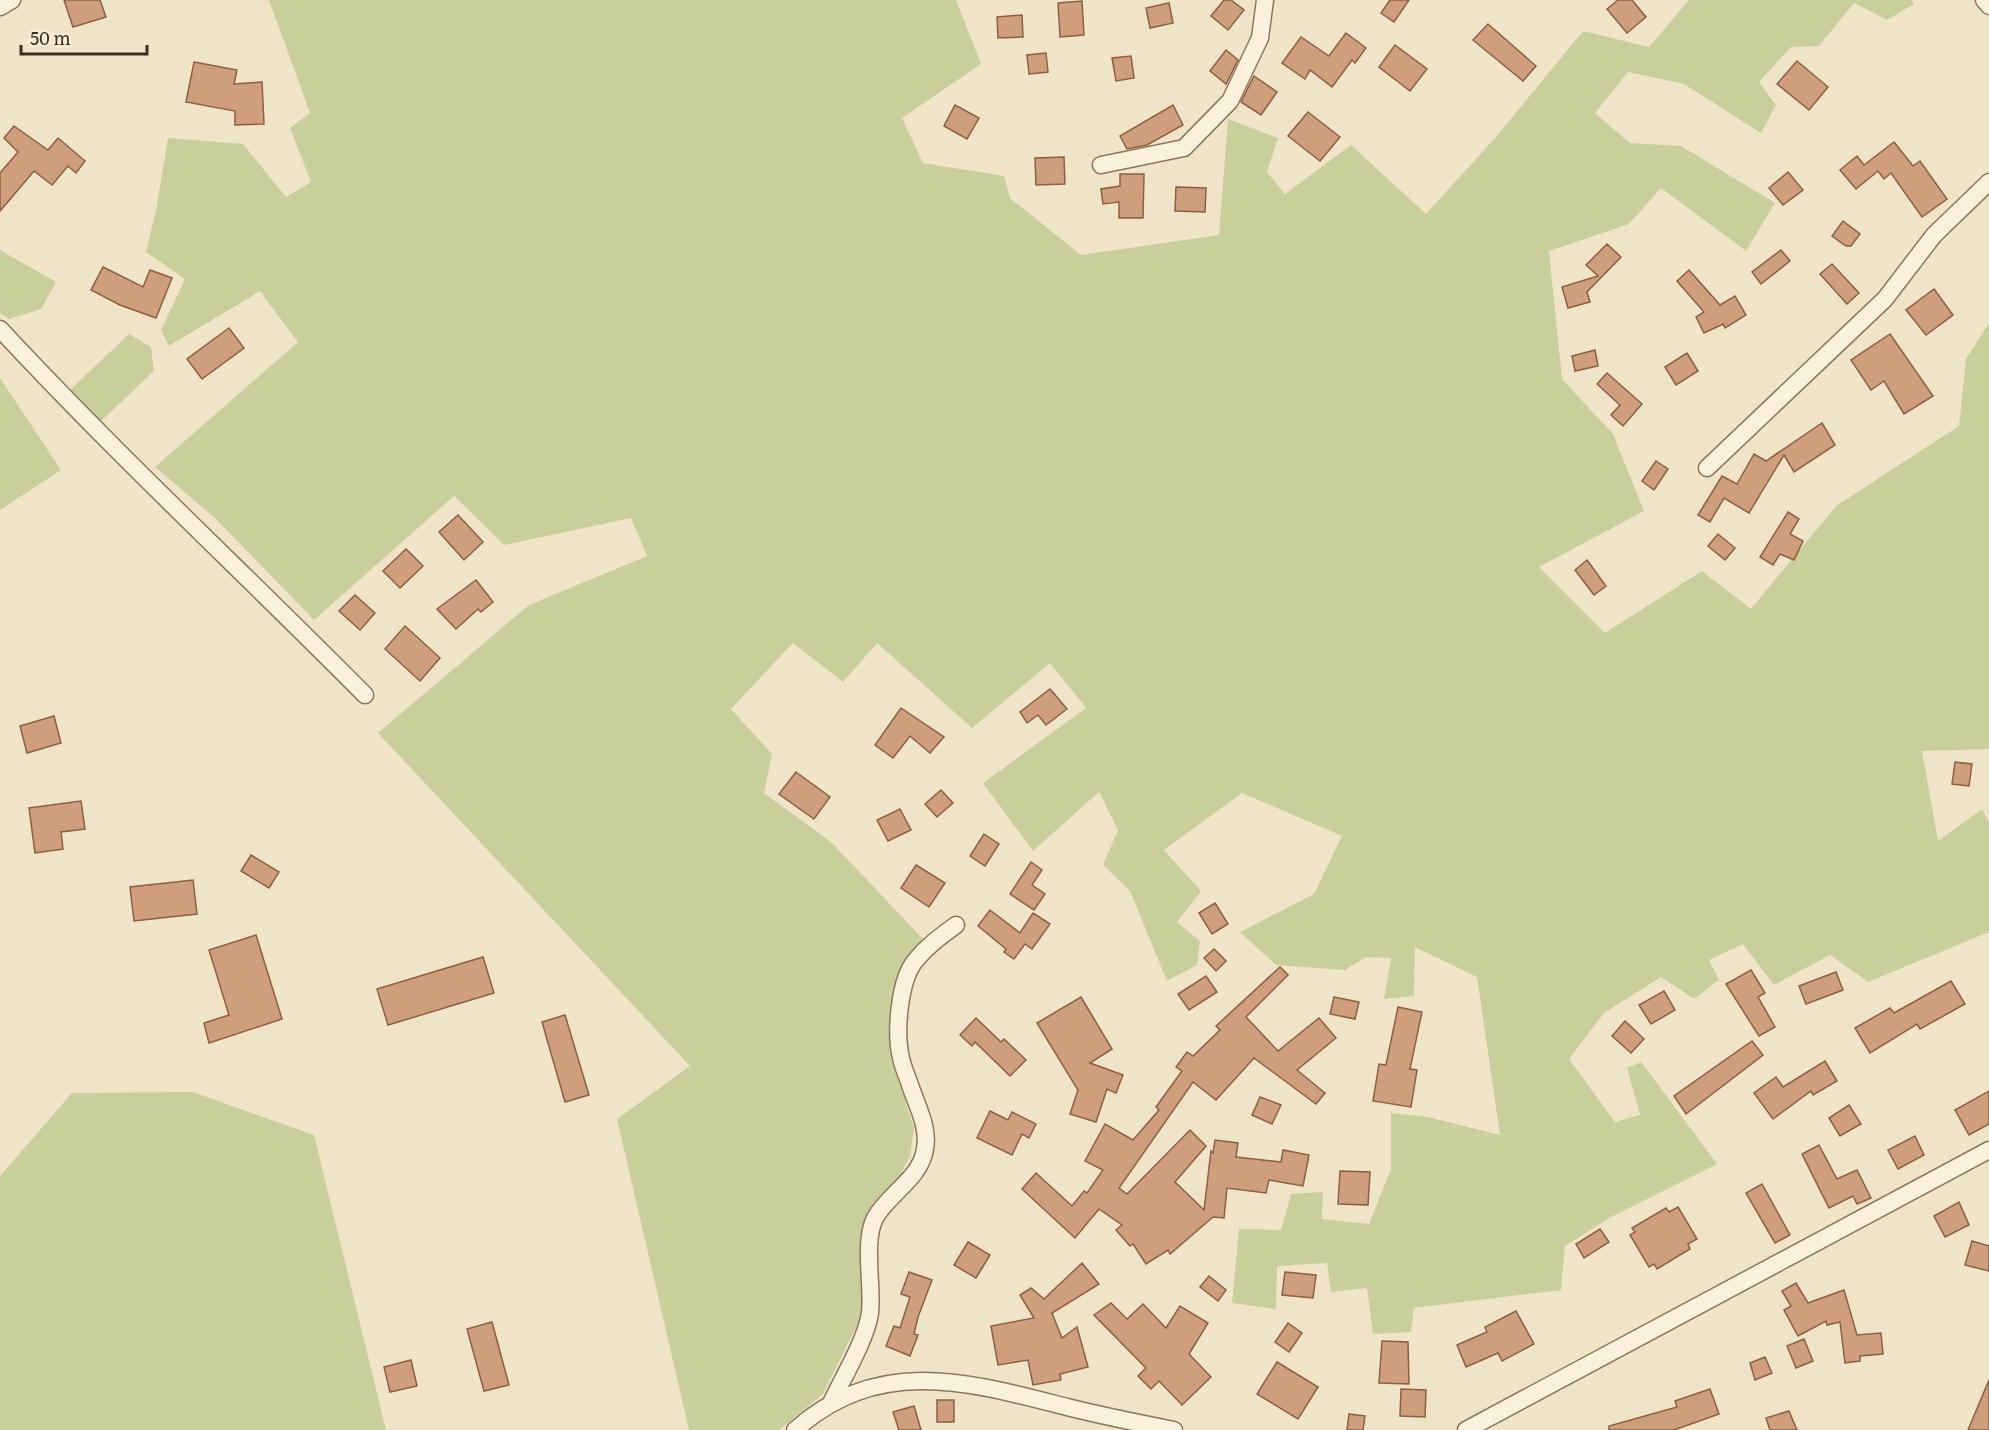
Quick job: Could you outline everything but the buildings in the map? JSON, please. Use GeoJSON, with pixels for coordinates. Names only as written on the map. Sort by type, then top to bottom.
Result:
{"type":"FeatureCollection","features":[{"type":"Feature","properties":{"kind":"street"},"geometry":{"type":"LineString","coordinates":[[0,7],[12,0]]}},
{"type":"Feature","properties":{"kind":"street"},"geometry":{"type":"LineString","coordinates":[[1101,165],[1184,148],[1230,101],[1260,38],[1265,0]]}},
{"type":"Feature","properties":{"kind":"street"},"geometry":{"type":"LineString","coordinates":[[1984,0],[1989,6]]}},
{"type":"Feature","properties":{"kind":"street"},"geometry":{"type":"LineString","coordinates":[[1707,468],[1884,299],[1934,235],[1989,182]]}},
{"type":"Feature","properties":{"kind":"street"},"geometry":{"type":"LineString","coordinates":[[0,329],[87,422],[182,512],[365,694]]}},
{"type":"Feature","properties":{"kind":"street"},"geometry":{"type":"LineString","coordinates":[[832,1401],[870,1317],[872,1287],[870,1243],[873,1221],[884,1204],[911,1178],[925,1152],[927,1131],[901,1058],[898,1028],[905,983],[914,963],[932,942],[956,925]]}},
{"type":"Feature","properties":{"kind":"street"},"geometry":{"type":"LineString","coordinates":[[1466,1430],[1989,1150]]}},
{"type":"Feature","properties":{"kind":"street"},"geometry":{"type":"LineString","coordinates":[[795,1430],[832,1401],[874,1385],[912,1380],[952,1381],[998,1389],[1106,1417],[1174,1430]]}},
{"type":"Feature","properties":{"kind":"green space"},"geometry":{"type":"Polygon","coordinates":[[[269,0],[956,0],[981,64],[902,118],[923,163],[1004,176],[1010,198],[1081,255],[1219,235],[1228,119],[1278,138],[1267,172],[1285,194],[1351,145],[1426,214],[1495,138],[1583,31],[1649,47],[1689,0],[1912,0],[1914,4],[1887,20],[1854,3],[1819,46],[1791,47],[1759,82],[1776,105],[1761,133],[1684,84],[1628,72],[1595,113],[1630,143],[1681,146],[1775,203],[1746,251],[1661,188],[1629,224],[1549,251],[1562,379],[1613,434],[1644,511],[1539,567],[1605,633],[1702,571],[1751,609],[1836,506],[1959,426],[1966,359],[1989,323],[1989,749],[1922,751],[1938,841],[1982,809],[1989,822],[1989,932],[1868,982],[1830,955],[1774,985],[1743,944],[1709,960],[1719,980],[1694,999],[1661,977],[1604,1013],[1569,1059],[1615,1122],[1640,1115],[1627,1068],[1641,1062],[1717,1164],[1609,1218],[1565,1246],[1561,1290],[1414,1308],[1411,1332],[1373,1334],[1367,1288],[1331,1292],[1327,1263],[1277,1266],[1276,1309],[1232,1303],[1239,1229],[1281,1230],[1291,1194],[1323,1192],[1322,1219],[1369,1224],[1391,1169],[1391,1113],[1428,1117],[1500,1135],[1477,977],[1415,947],[1414,996],[1384,999],[1391,958],[1366,957],[1345,970],[1276,965],[1240,932],[1314,894],[1342,836],[1242,793],[1164,850],[1201,891],[1177,922],[1200,941],[1197,965],[1167,981],[1130,891],[1103,865],[1118,830],[1099,792],[1033,851],[983,783],[1086,708],[1050,663],[972,728],[877,643],[843,682],[793,643],[731,709],[772,754],[764,793],[831,842],[923,939],[902,966],[889,1023],[891,1059],[914,1128],[910,1156],[900,1175],[870,1209],[861,1239],[863,1313],[823,1394],[779,1430],[689,1430],[617,1119],[690,1066],[378,733],[529,605],[647,556],[631,518],[504,545],[454,496],[314,620],[215,518],[155,467],[298,342],[260,291],[169,346],[161,330],[185,279],[146,252],[156,210],[168,138],[243,144],[286,197],[311,182],[290,128],[310,113],[269,0]]]}},
{"type":"Feature","properties":{"kind":"green space"},"geometry":{"type":"Polygon","coordinates":[[[0,250],[56,282],[41,309],[9,319],[0,313],[0,250]]]}},
{"type":"Feature","properties":{"kind":"green space"},"geometry":{"type":"Polygon","coordinates":[[[129,334],[151,347],[154,371],[100,422],[69,391],[129,334]]]}},
{"type":"Feature","properties":{"kind":"green space"},"geometry":{"type":"Polygon","coordinates":[[[0,378],[61,470],[0,510],[0,378]]]}},
{"type":"Feature","properties":{"kind":"green space"},"geometry":{"type":"Polygon","coordinates":[[[193,1092],[314,1135],[386,1430],[0,1430],[0,1176],[72,1093],[193,1092]]]}}]}
